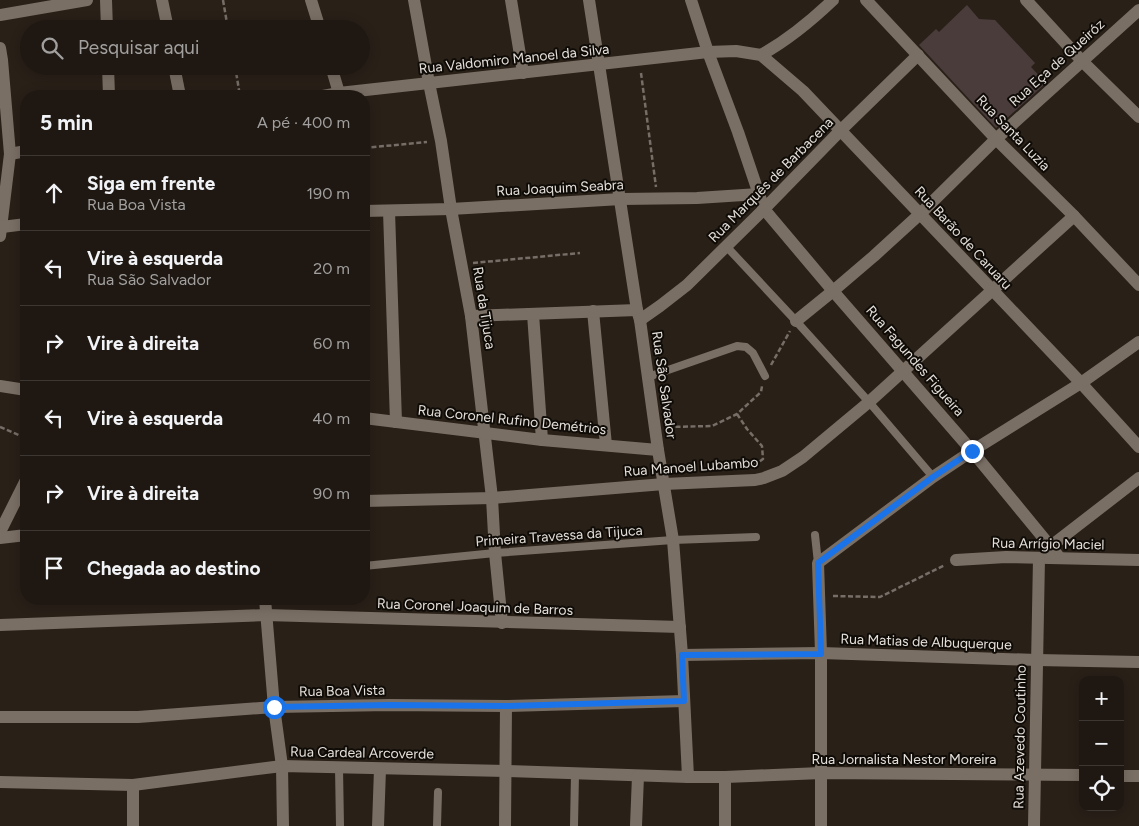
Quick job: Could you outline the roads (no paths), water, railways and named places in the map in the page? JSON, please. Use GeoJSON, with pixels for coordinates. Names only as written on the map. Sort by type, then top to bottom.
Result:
{"type":"FeatureCollection","features":[{"type":"Feature","properties":{"kind":"street"},"geometry":{"type":"LineString","coordinates":[[0,15],[87,0]]}},
{"type":"Feature","properties":{"kind":"street"},"geometry":{"type":"LineString","coordinates":[[106,0],[107,20]]}},
{"type":"Feature","properties":{"kind":"street"},"geometry":{"type":"LineString","coordinates":[[162,0],[166,20]]}},
{"type":"Feature","properties":{"kind":"street"},"geometry":{"type":"LineString","coordinates":[[311,0],[317,20]]}},
{"type":"Feature","properties":{"kind":"street","name":"Rua da Tijuca"},"geometry":{"type":"LineString","coordinates":[[414,0],[441,141],[451,209],[471,316],[492,498],[502,623]]}},
{"type":"Feature","properties":{"kind":"street"},"geometry":{"type":"LineString","coordinates":[[511,0],[523,72]]}},
{"type":"Feature","properties":{"kind":"street","name":"Rua São Salvador"},"geometry":{"type":"LineString","coordinates":[[589,0],[673,540],[682,655],[688,777]]}},
{"type":"Feature","properties":{"kind":"street"},"geometry":{"type":"LineString","coordinates":[[691,0],[764,209]]}},
{"type":"Feature","properties":{"kind":"street","name":"Rua Santa Luzia"},"geometry":{"type":"LineString","coordinates":[[866,0],[996,139],[1074,216],[1139,286]]}},
{"type":"Feature","properties":{"kind":"street"},"geometry":{"type":"LineString","coordinates":[[1026,0],[1082,61],[1139,117]]}},
{"type":"Feature","properties":{"kind":"street"},"geometry":{"type":"LineString","coordinates":[[761,55],[779,45],[806,24],[828,2]]}},
{"type":"Feature","properties":{"kind":"street","name":"Rua Eça de Queiróz"},"geometry":{"type":"LineString","coordinates":[[796,321],[874,256],[920,214],[996,139],[1139,10]]}},
{"type":"Feature","properties":{"kind":"street"},"geometry":{"type":"LineString","coordinates":[[0,48],[10,154],[1,231],[20,226]]}},
{"type":"Feature","properties":{"kind":"street","name":"Rua Valdomiro Manoel da Silva"},"geometry":{"type":"LineString","coordinates":[[366,90],[708,52],[736,51],[761,55]]}},
{"type":"Feature","properties":{"kind":"street","name":"Rua Barão de Caruaru"},"geometry":{"type":"LineString","coordinates":[[761,55],[802,91],[1081,383],[1139,447]]}},
{"type":"Feature","properties":{"kind":"street","name":"Rua Marquês de Barbacena"},"geometry":{"type":"LineString","coordinates":[[639,315],[660,306],[687,285],[918,55]]}},
{"type":"Feature","properties":{"kind":"street"},"geometry":{"type":"LineString","coordinates":[[108,75],[109,90]]}},
{"type":"Feature","properties":{"kind":"street"},"geometry":{"type":"LineString","coordinates":[[176,75],[179,90]]}},
{"type":"Feature","properties":{"kind":"street"},"geometry":{"type":"LineString","coordinates":[[334,75],[338,90]]}},
{"type":"Feature","properties":{"kind":"street"},"geometry":{"type":"LineString","coordinates":[[10,154],[20,152]]}},
{"type":"Feature","properties":{"kind":"street","name":"Rua Joaquim Seabra"},"geometry":{"type":"LineString","coordinates":[[370,211],[451,209],[621,199],[759,194]]}},
{"type":"Feature","properties":{"kind":"street","name":"Rua Fagundes Figueira"},"geometry":{"type":"LineString","coordinates":[[764,209],[833,292],[972,451],[1060,558]]}},
{"type":"Feature","properties":{"kind":"street"},"geometry":{"type":"LineString","coordinates":[[389,211],[396,422]]}},
{"type":"Feature","properties":{"kind":"street","name":"Rua Manoel Lubambo"},"geometry":{"type":"LineString","coordinates":[[370,500],[492,498],[664,484],[755,480],[782,471],[803,457],[869,402],[1074,216]]}},
{"type":"Feature","properties":{"kind":"street"},"geometry":{"type":"LineString","coordinates":[[593,311],[606,445]]}},
{"type":"Feature","properties":{"kind":"street"},"geometry":{"type":"LineString","coordinates":[[471,316],[593,311],[639,315]]}},
{"type":"Feature","properties":{"kind":"street"},"geometry":{"type":"LineString","coordinates":[[533,314],[542,440]]}},
{"type":"Feature","properties":{"kind":"street"},"geometry":{"type":"LineString","coordinates":[[822,826],[821,654],[818,563],[933,477],[1081,383],[1139,342]]}},
{"type":"Feature","properties":{"kind":"street"},"geometry":{"type":"LineString","coordinates":[[0,386],[20,389]]}},
{"type":"Feature","properties":{"kind":"street","name":"Rua Coronel Rufino Demétrios"},"geometry":{"type":"LineString","coordinates":[[370,419],[542,440],[658,450]]}},
{"type":"Feature","properties":{"kind":"street"},"geometry":{"type":"LineString","coordinates":[[1051,546],[1139,478]]}},
{"type":"Feature","properties":{"kind":"street"},"geometry":{"type":"LineString","coordinates":[[0,532],[20,492]]}},
{"type":"Feature","properties":{"kind":"street"},"geometry":{"type":"LineString","coordinates":[[0,538],[20,536]]}},
{"type":"Feature","properties":{"kind":"street","name":"Rua Arrígio Maciel"},"geometry":{"type":"LineString","coordinates":[[956,560],[1006,557],[1139,560]]}},
{"type":"Feature","properties":{"kind":"street","name":"Rua Azevedo Coutinho"},"geometry":{"type":"LineString","coordinates":[[1034,826],[1039,558]]}},
{"type":"Feature","properties":{"kind":"street"},"geometry":{"type":"LineString","coordinates":[[265,605],[274,707],[282,766],[283,826]]}},
{"type":"Feature","properties":{"kind":"street","name":"Rua Coronel Joaquim de Barros"},"geometry":{"type":"LineString","coordinates":[[0,625],[266,615],[680,627]]}},
{"type":"Feature","properties":{"kind":"street","name":"Rua Matias de Albuquerque"},"geometry":{"type":"LineString","coordinates":[[682,655],[821,654],[1139,662]]}},
{"type":"Feature","properties":{"kind":"street","name":"Rua Boa Vista"},"geometry":{"type":"LineString","coordinates":[[0,717],[138,717],[274,707],[389,705],[506,706],[684,701]]}},
{"type":"Feature","properties":{"kind":"street"},"geometry":{"type":"LineString","coordinates":[[505,826],[506,706]]}},
{"type":"Feature","properties":{"kind":"street","name":"Rua Cardeal Arcoverde"},"geometry":{"type":"LineString","coordinates":[[0,782],[133,785],[282,766],[724,777]]}},
{"type":"Feature","properties":{"kind":"street"},"geometry":{"type":"LineString","coordinates":[[378,826],[380,768]]}},
{"type":"Feature","properties":{"kind":"street","name":"Rua Jornalista Nestor Moreira"},"geometry":{"type":"LineString","coordinates":[[724,777],[821,773],[1079,775]]}},
{"type":"Feature","properties":{"kind":"street"},"geometry":{"type":"LineString","coordinates":[[636,826],[638,776]]}},
{"type":"Feature","properties":{"kind":"street"},"geometry":{"type":"LineString","coordinates":[[1124,776],[1139,776]]}},
{"type":"Feature","properties":{"kind":"street"},"geometry":{"type":"LineString","coordinates":[[724,777],[725,826]]}},
{"type":"Feature","properties":{"kind":"street"},"geometry":{"type":"LineString","coordinates":[[133,785],[133,826]]}},
{"type":"Feature","properties":{"kind":"lane"},"geometry":{"type":"LineString","coordinates":[[726,246],[869,402],[933,477]]}},
{"type":"Feature","properties":{"kind":"lane"},"geometry":{"type":"LineString","coordinates":[[648,377],[737,346],[746,347],[753,353],[765,376]]}},
{"type":"Feature","properties":{"kind":"lane"},"geometry":{"type":"LineString","coordinates":[[815,535],[818,563]]}},
{"type":"Feature","properties":{"kind":"lane","name":"Primeira Travessa da Tijuca"},"geometry":{"type":"LineString","coordinates":[[370,565],[495,552],[673,540],[756,537]]}},
{"type":"Feature","properties":{"kind":"lane"},"geometry":{"type":"LineString","coordinates":[[339,768],[340,826]]}},
{"type":"Feature","properties":{"kind":"lane"},"geometry":{"type":"LineString","coordinates":[[574,826],[575,774]]}},
{"type":"Feature","properties":{"kind":"lane"},"geometry":{"type":"LineString","coordinates":[[437,826],[438,792]]}}]}
